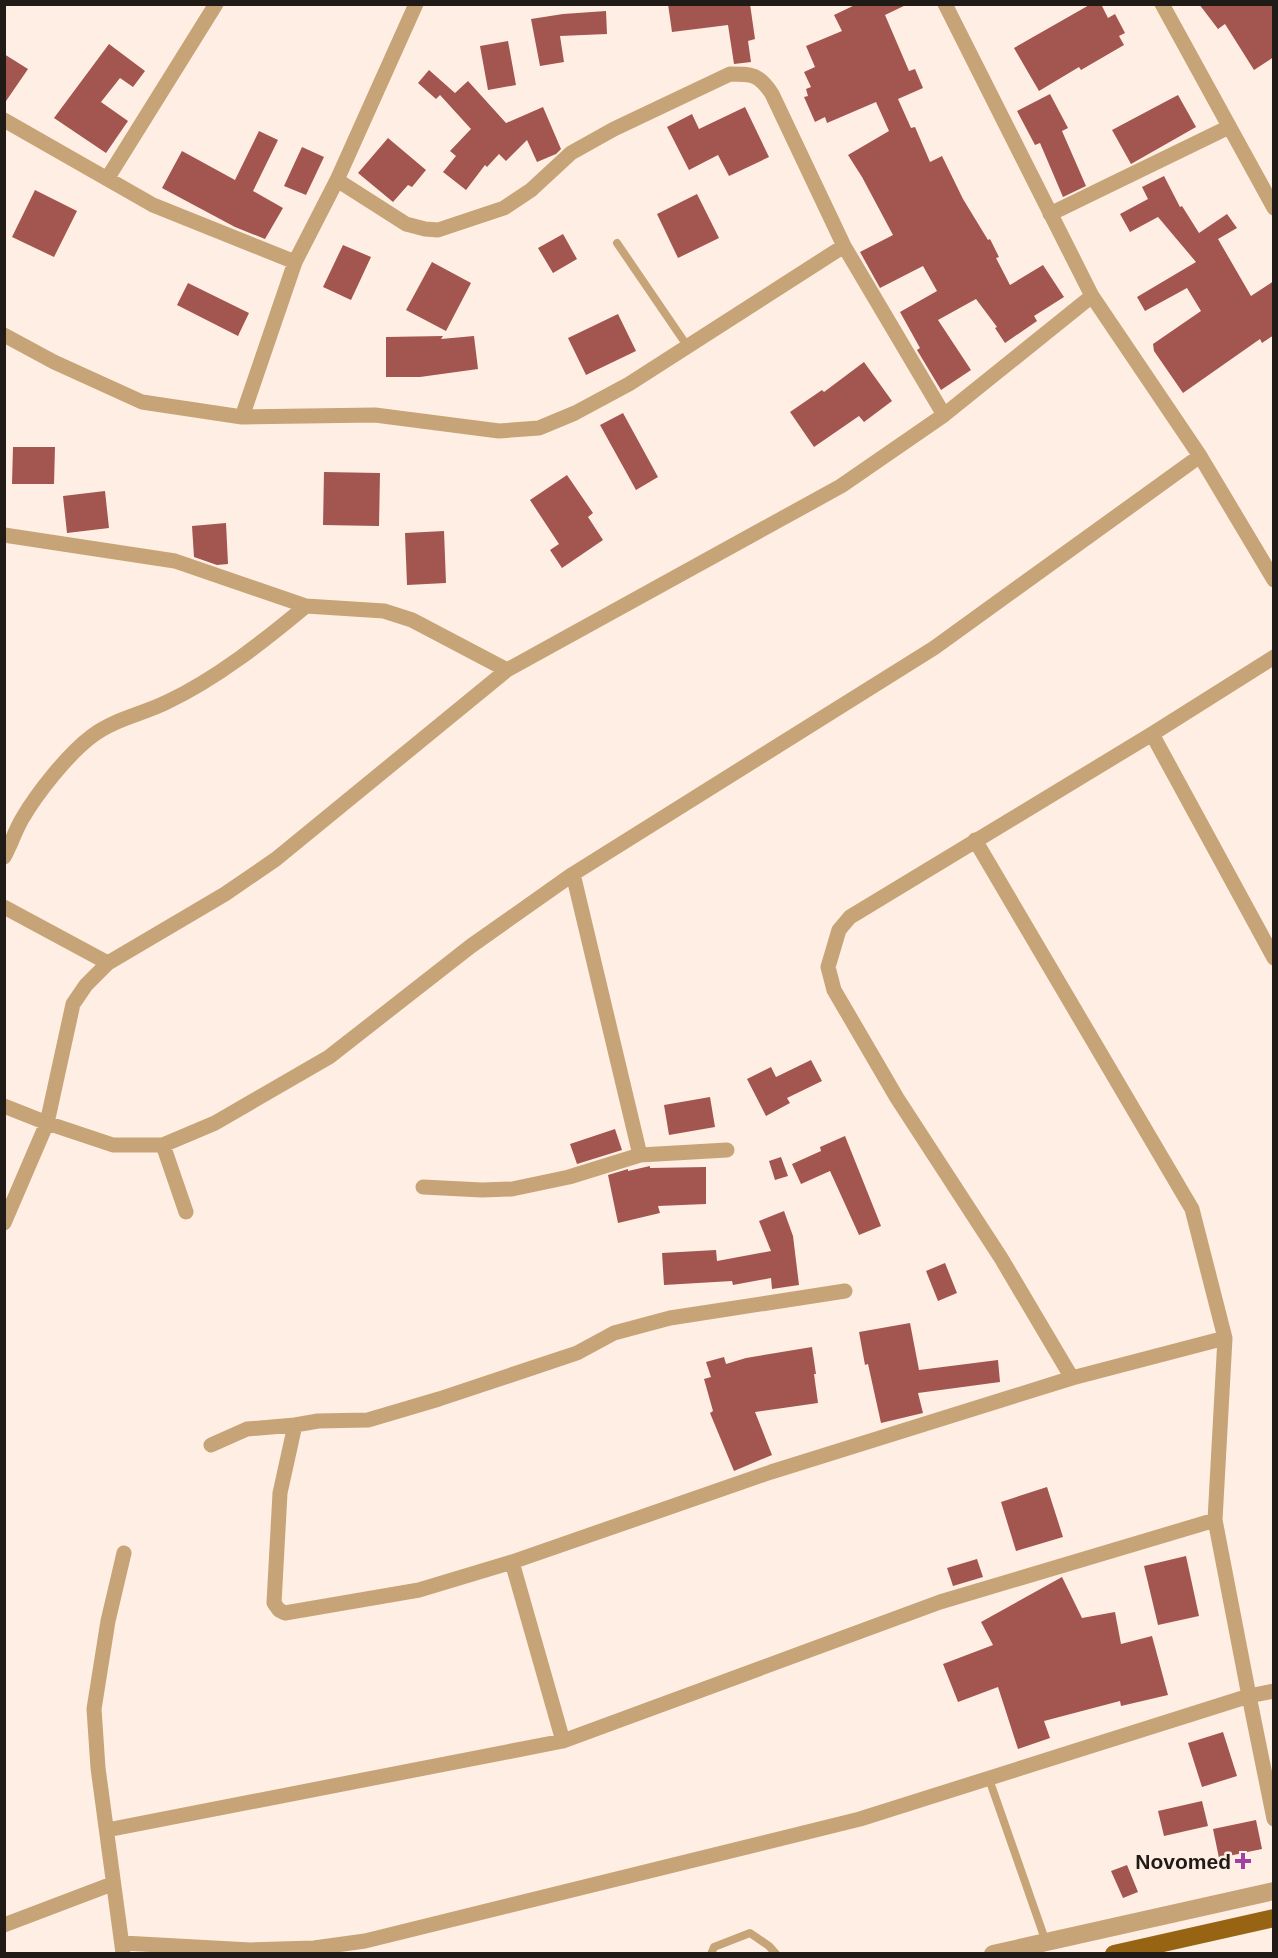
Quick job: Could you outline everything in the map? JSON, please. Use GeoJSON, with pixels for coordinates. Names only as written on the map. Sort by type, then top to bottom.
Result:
{"type":"FeatureCollection","features":[{"type":"Feature","properties":{"kind":"main road"},"geometry":{"type":"LineString","coordinates":[[1114,1953],[1274,1918]]}},
{"type":"Feature","properties":{"kind":"street"},"geometry":{"type":"LineString","coordinates":[[107,179],[216,4]]}},
{"type":"Feature","properties":{"kind":"street"},"geometry":{"type":"LineString","coordinates":[[242,417],[295,262],[337,180],[416,4]]}},
{"type":"Feature","properties":{"kind":"street"},"geometry":{"type":"LineString","coordinates":[[945,4],[1092,296],[1200,456],[1274,580]]}},
{"type":"Feature","properties":{"kind":"street"},"geometry":{"type":"LineString","coordinates":[[1161,4],[1274,208]]}},
{"type":"Feature","properties":{"kind":"street"},"geometry":{"type":"LineString","coordinates":[[337,180],[406,224],[425,230],[438,230],[504,208],[531,190],[571,153],[614,129],[730,74],[750,74],[763,80],[772,94],[844,246],[944,415]]}},
{"type":"Feature","properties":{"kind":"street"},"geometry":{"type":"LineString","coordinates":[[4,120],[153,206],[295,262]]}},
{"type":"Feature","properties":{"kind":"street"},"geometry":{"type":"LineString","coordinates":[[1050,214],[1229,127]]}},
{"type":"Feature","properties":{"kind":"street"},"geometry":{"type":"LineString","coordinates":[[4,335],[54,362],[142,402],[242,417],[375,415],[499,431],[538,428],[574,413],[629,384],[844,246]]}},
{"type":"Feature","properties":{"kind":"street"},"geometry":{"type":"LineString","coordinates":[[4,1223],[47,1123],[73,1004],[86,985],[108,963],[225,894],[276,859],[507,670],[841,486],[944,415],[1092,296]]}},
{"type":"Feature","properties":{"kind":"street"},"geometry":{"type":"LineString","coordinates":[[4,1106],[113,1145],[163,1145],[215,1123],[329,1057],[471,946],[573,874],[934,648],[1200,456]]}},
{"type":"Feature","properties":{"kind":"street"},"geometry":{"type":"LineString","coordinates":[[4,535],[175,561],[306,606],[384,611],[412,620],[507,670]]}},
{"type":"Feature","properties":{"kind":"street"},"geometry":{"type":"LineString","coordinates":[[4,856],[20,821],[36,796],[90,737],[103,728],[168,702],[219,672],[306,606]]}},
{"type":"Feature","properties":{"kind":"street"},"geometry":{"type":"LineString","coordinates":[[1072,1378],[1001,1258],[871,1054],[834,990],[828,967],[839,930],[850,917],[1152,734],[1274,657]]}},
{"type":"Feature","properties":{"kind":"street"},"geometry":{"type":"LineString","coordinates":[[1152,734],[1274,958]]}},
{"type":"Feature","properties":{"kind":"street"},"geometry":{"type":"LineString","coordinates":[[975,840],[1188,1200],[1197,1225],[1225,1338],[1215,1520],[1274,1819]]}},
{"type":"Feature","properties":{"kind":"street"},"geometry":{"type":"LineString","coordinates":[[573,874],[640,1155]]}},
{"type":"Feature","properties":{"kind":"street"},"geometry":{"type":"LineString","coordinates":[[4,907],[108,963]]}},
{"type":"Feature","properties":{"kind":"street"},"geometry":{"type":"LineString","coordinates":[[163,1145],[186,1212]]}},
{"type":"Feature","properties":{"kind":"street"},"geometry":{"type":"LineString","coordinates":[[423,1187],[512,1189],[568,1177],[640,1155],[727,1150]]}},
{"type":"Feature","properties":{"kind":"street"},"geometry":{"type":"LineString","coordinates":[[211,1445],[247,1429],[318,1421],[368,1420],[440,1399],[577,1353],[614,1333],[670,1318],[845,1291]]}},
{"type":"Feature","properties":{"kind":"street"},"geometry":{"type":"LineString","coordinates":[[296,1425],[280,1493],[274,1603],[279,1610],[285,1613],[419,1590],[512,1562],[771,1472],[1072,1378],[1225,1338]]}},
{"type":"Feature","properties":{"kind":"street"},"geometry":{"type":"LineString","coordinates":[[107,1830],[563,1741],[940,1602],[1215,1520]]}},
{"type":"Feature","properties":{"kind":"street"},"geometry":{"type":"LineString","coordinates":[[124,1553],[108,1621],[94,1709],[98,1768],[112,1884],[123,1948],[250,1950],[314,1948],[365,1941],[860,1819],[1249,1696],[1274,1691]]}},
{"type":"Feature","properties":{"kind":"street"},"geometry":{"type":"LineString","coordinates":[[512,1562],[563,1741]]}},
{"type":"Feature","properties":{"kind":"street"},"geometry":{"type":"LineString","coordinates":[[4,1925],[112,1884]]}},
{"type":"Feature","properties":{"kind":"street"},"geometry":{"type":"LineString","coordinates":[[993,1953],[1274,1891]]}},
{"type":"Feature","properties":{"kind":"lane"},"geometry":{"type":"LineString","coordinates":[[617,243],[688,347]]}},
{"type":"Feature","properties":{"kind":"lane"},"geometry":{"type":"LineString","coordinates":[[989,1779],[1046,1942]]}},
{"type":"Feature","properties":{"kind":"lane"},"geometry":{"type":"LineString","coordinates":[[711,1953],[714,1947],[750,1933],[776,1953]]}},
{"type":"Feature","properties":{"kind":"building"},"geometry":{"type":"Polygon","coordinates":[[[668,4],[750,4],[755,39],[748,41],[751,62],[734,64],[728,25],[672,32],[668,4]]]}},
{"type":"Feature","properties":{"kind":"building"},"geometry":{"type":"Polygon","coordinates":[[[857,4],[908,4],[885,15],[909,71],[915,69],[923,88],[898,99],[911,128],[915,127],[930,162],[942,156],[963,199],[988,240],[990,239],[999,257],[996,258],[1010,285],[1043,265],[1064,297],[1034,316],[1037,321],[1005,343],[995,328],[997,327],[976,299],[938,320],[971,370],[941,390],[917,350],[920,348],[900,312],[937,291],[923,266],[880,288],[860,252],[893,235],[848,155],[889,131],[876,102],[827,123],[825,117],[815,122],[804,97],[808,96],[806,89],[811,87],[804,72],[815,67],[806,46],[842,31],[834,15],[857,4]]]}},
{"type":"Feature","properties":{"kind":"building"},"geometry":{"type":"Polygon","coordinates":[[[1091,4],[1101,4],[1108,18],[1115,14],[1125,33],[1119,36],[1124,45],[1081,70],[1079,67],[1039,91],[1014,48],[1091,4]]]}},
{"type":"Feature","properties":{"kind":"building"},"geometry":{"type":"Polygon","coordinates":[[[1199,4],[1274,4],[1274,57],[1254,70],[1225,24],[1218,29],[1199,4]]]}},
{"type":"Feature","properties":{"kind":"building"},"geometry":{"type":"Polygon","coordinates":[[[606,11],[607,34],[560,36],[564,62],[540,66],[531,19],[606,11]]]}},
{"type":"Feature","properties":{"kind":"building"},"geometry":{"type":"Polygon","coordinates":[[[508,41],[516,85],[488,90],[480,46],[508,41]]]}},
{"type":"Feature","properties":{"kind":"building"},"geometry":{"type":"Polygon","coordinates":[[[109,44],[145,71],[133,87],[120,78],[101,102],[128,121],[106,153],[54,118],[109,44]]]}},
{"type":"Feature","properties":{"kind":"building"},"geometry":{"type":"Polygon","coordinates":[[[4,54],[28,69],[4,104],[4,54]]]}},
{"type":"Feature","properties":{"kind":"building"},"geometry":{"type":"Polygon","coordinates":[[[429,70],[455,93],[468,81],[506,123],[543,107],[561,149],[556,154],[537,162],[527,140],[506,161],[499,154],[487,167],[485,165],[466,190],[443,172],[456,156],[450,151],[471,129],[440,95],[436,99],[418,83],[429,70]]]}},
{"type":"Feature","properties":{"kind":"building"},"geometry":{"type":"Polygon","coordinates":[[[1050,94],[1068,128],[1062,131],[1086,186],[1063,197],[1040,143],[1035,145],[1017,111],[1050,94]]]}},
{"type":"Feature","properties":{"kind":"building"},"geometry":{"type":"Polygon","coordinates":[[[1178,95],[1196,127],[1131,164],[1112,130],[1178,95]]]}},
{"type":"Feature","properties":{"kind":"building"},"geometry":{"type":"Polygon","coordinates":[[[745,107],[769,157],[729,176],[718,155],[689,170],[667,127],[692,114],[699,129],[745,107]]]}},
{"type":"Feature","properties":{"kind":"building"},"geometry":{"type":"Polygon","coordinates":[[[259,131],[278,140],[253,191],[283,208],[265,239],[235,227],[162,188],[182,151],[235,180],[259,131]]]}},
{"type":"Feature","properties":{"kind":"building"},"geometry":{"type":"Polygon","coordinates":[[[388,138],[426,170],[412,187],[408,185],[393,202],[358,173],[388,138]]]}},
{"type":"Feature","properties":{"kind":"building"},"geometry":{"type":"Polygon","coordinates":[[[302,147],[324,157],[306,195],[284,186],[302,147]]]}},
{"type":"Feature","properties":{"kind":"building"},"geometry":{"type":"Polygon","coordinates":[[[1164,176],[1180,207],[1182,206],[1199,233],[1227,214],[1237,228],[1218,239],[1251,296],[1274,281],[1274,335],[1262,343],[1260,339],[1183,393],[1154,351],[1153,344],[1201,311],[1187,288],[1145,311],[1137,297],[1196,262],[1158,217],[1130,232],[1120,214],[1148,199],[1142,187],[1164,176]]]}},
{"type":"Feature","properties":{"kind":"building"},"geometry":{"type":"Polygon","coordinates":[[[35,190],[77,211],[54,257],[12,237],[35,190]]]}},
{"type":"Feature","properties":{"kind":"building"},"geometry":{"type":"Polygon","coordinates":[[[697,194],[719,238],[678,258],[657,214],[697,194]]]}},
{"type":"Feature","properties":{"kind":"building"},"geometry":{"type":"Polygon","coordinates":[[[563,234],[577,259],[553,273],[538,248],[563,234]]]}},
{"type":"Feature","properties":{"kind":"building"},"geometry":{"type":"Polygon","coordinates":[[[343,245],[371,257],[351,300],[323,287],[343,245]]]}},
{"type":"Feature","properties":{"kind":"building"},"geometry":{"type":"Polygon","coordinates":[[[432,262],[471,283],[446,331],[406,310],[432,262]]]}},
{"type":"Feature","properties":{"kind":"building"},"geometry":{"type":"Polygon","coordinates":[[[188,283],[249,313],[238,336],[177,305],[188,283]]]}},
{"type":"Feature","properties":{"kind":"building"},"geometry":{"type":"Polygon","coordinates":[[[618,314],[636,351],[586,375],[568,338],[618,314]]]}},
{"type":"Feature","properties":{"kind":"building"},"geometry":{"type":"Polygon","coordinates":[[[443,336],[441,339],[474,336],[478,369],[420,377],[386,377],[386,337],[443,336]]]}},
{"type":"Feature","properties":{"kind":"building"},"geometry":{"type":"Polygon","coordinates":[[[864,362],[892,401],[864,422],[859,416],[814,447],[790,412],[822,390],[824,392],[864,362]]]}},
{"type":"Feature","properties":{"kind":"building"},"geometry":{"type":"Polygon","coordinates":[[[623,413],[658,477],[636,490],[600,425],[623,413]]]}},
{"type":"Feature","properties":{"kind":"building"},"geometry":{"type":"Polygon","coordinates":[[[13,447],[55,447],[54,484],[12,484],[13,447]]]}},
{"type":"Feature","properties":{"kind":"building"},"geometry":{"type":"Polygon","coordinates":[[[324,472],[380,473],[379,526],[323,525],[324,472]]]}},
{"type":"Feature","properties":{"kind":"building"},"geometry":{"type":"Polygon","coordinates":[[[567,475],[593,513],[588,517],[603,540],[562,568],[550,550],[559,544],[530,500],[567,475]]]}},
{"type":"Feature","properties":{"kind":"building"},"geometry":{"type":"Polygon","coordinates":[[[105,491],[109,528],[67,533],[63,496],[105,491]]]}},
{"type":"Feature","properties":{"kind":"building"},"geometry":{"type":"Polygon","coordinates":[[[226,523],[228,564],[217,565],[194,557],[192,526],[226,523]]]}},
{"type":"Feature","properties":{"kind":"building"},"geometry":{"type":"Polygon","coordinates":[[[444,531],[446,583],[407,585],[405,533],[444,531]]]}},
{"type":"Feature","properties":{"kind":"building"},"geometry":{"type":"Polygon","coordinates":[[[811,1060],[822,1081],[787,1098],[790,1103],[766,1116],[747,1079],[771,1067],[776,1077],[811,1060]]]}},
{"type":"Feature","properties":{"kind":"building"},"geometry":{"type":"Polygon","coordinates":[[[710,1097],[715,1127],[669,1135],[664,1105],[710,1097]]]}},
{"type":"Feature","properties":{"kind":"building"},"geometry":{"type":"Polygon","coordinates":[[[615,1129],[622,1150],[577,1164],[570,1144],[615,1129]]]}},
{"type":"Feature","properties":{"kind":"building"},"geometry":{"type":"Polygon","coordinates":[[[845,1136],[881,1226],[859,1235],[830,1171],[801,1184],[792,1164],[821,1151],[820,1147],[845,1136]]]}},
{"type":"Feature","properties":{"kind":"building"},"geometry":{"type":"Polygon","coordinates":[[[781,1157],[788,1176],[775,1180],[769,1161],[781,1157]]]}},
{"type":"Feature","properties":{"kind":"building"},"geometry":{"type":"Polygon","coordinates":[[[650,1166],[650,1168],[706,1167],[706,1204],[658,1206],[660,1213],[618,1223],[608,1175],[650,1166]]]}},
{"type":"Feature","properties":{"kind":"building"},"geometry":{"type":"Polygon","coordinates":[[[784,1211],[793,1236],[799,1285],[772,1289],[771,1278],[733,1285],[732,1281],[664,1285],[662,1253],[716,1250],[717,1261],[771,1251],[759,1221],[784,1211]]]}},
{"type":"Feature","properties":{"kind":"building"},"geometry":{"type":"Polygon","coordinates":[[[945,1263],[957,1293],[938,1301],[926,1271],[945,1263]]]}},
{"type":"Feature","properties":{"kind":"building"},"geometry":{"type":"Polygon","coordinates":[[[910,1323],[919,1370],[998,1360],[1000,1382],[918,1393],[923,1413],[881,1423],[868,1364],[865,1365],[859,1332],[910,1323]]]}},
{"type":"Feature","properties":{"kind":"building"},"geometry":{"type":"Polygon","coordinates":[[[812,1347],[818,1403],[755,1412],[772,1455],[734,1471],[710,1413],[713,1411],[704,1379],[711,1377],[706,1362],[724,1357],[726,1364],[746,1358],[812,1347]]]}},
{"type":"Feature","properties":{"kind":"building"},"geometry":{"type":"Polygon","coordinates":[[[1047,1487],[1063,1537],[1016,1551],[1001,1502],[1047,1487]]]}},
{"type":"Feature","properties":{"kind":"building"},"geometry":{"type":"Polygon","coordinates":[[[1186,1556],[1199,1616],[1158,1625],[1144,1566],[1186,1556]]]}},
{"type":"Feature","properties":{"kind":"building"},"geometry":{"type":"Polygon","coordinates":[[[977,1559],[983,1577],[953,1586],[947,1568],[977,1559]]]}},
{"type":"Feature","properties":{"kind":"building"},"geometry":{"type":"Polygon","coordinates":[[[1062,1577],[1082,1618],[1115,1612],[1121,1644],[1152,1636],[1168,1695],[1121,1706],[1120,1701],[1044,1721],[1050,1738],[1018,1749],[998,1687],[958,1702],[943,1664],[993,1645],[981,1622],[1062,1577]]]}},
{"type":"Feature","properties":{"kind":"building"},"geometry":{"type":"Polygon","coordinates":[[[1223,1732],[1237,1776],[1202,1787],[1188,1743],[1223,1732]]]}},
{"type":"Feature","properties":{"kind":"building"},"geometry":{"type":"Polygon","coordinates":[[[1202,1801],[1208,1826],[1164,1836],[1158,1811],[1202,1801]]]}},
{"type":"Feature","properties":{"kind":"building"},"geometry":{"type":"Polygon","coordinates":[[[1256,1820],[1262,1849],[1219,1858],[1213,1829],[1256,1820]]]}},
{"type":"Feature","properties":{"kind":"building"},"geometry":{"type":"Polygon","coordinates":[[[1127,1865],[1138,1892],[1123,1898],[1111,1871],[1127,1865]]]}},
{"type":"Feature","properties":{"kind":"place","name":"Novomed"},"geometry":{"type":"Point","coordinates":[1243,1861]}}]}
